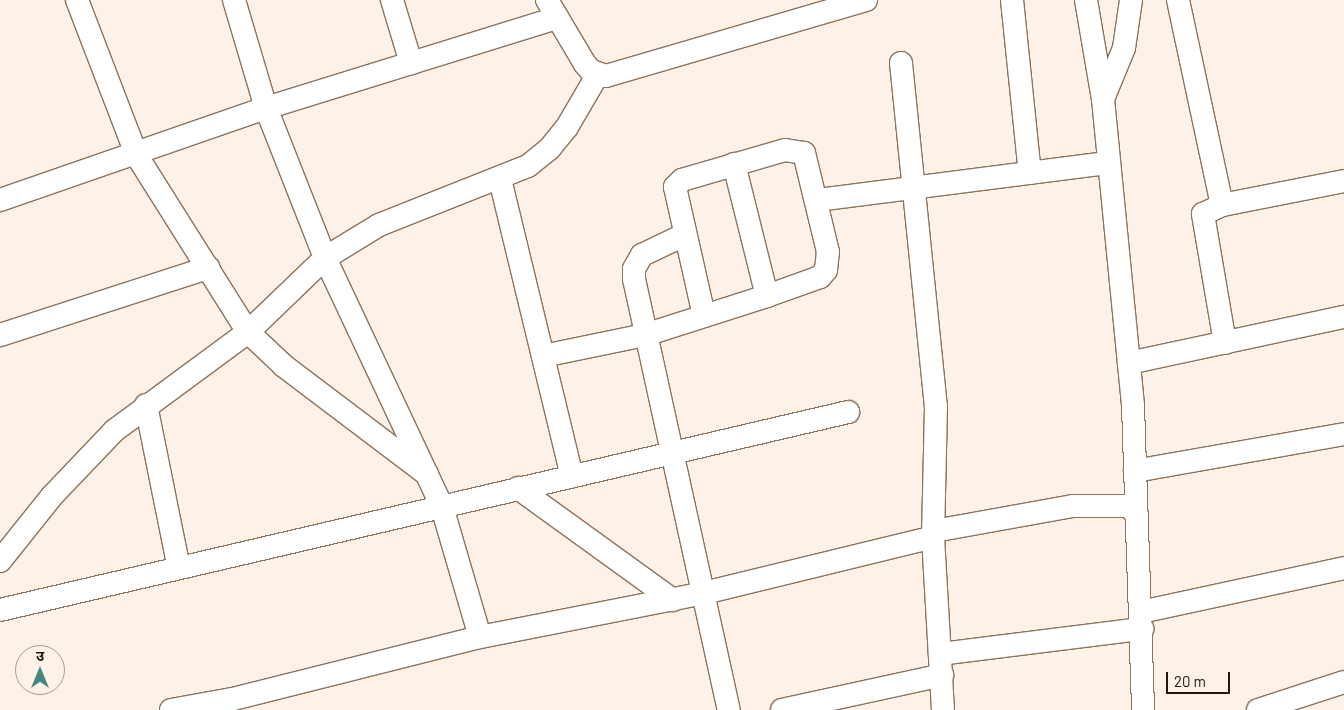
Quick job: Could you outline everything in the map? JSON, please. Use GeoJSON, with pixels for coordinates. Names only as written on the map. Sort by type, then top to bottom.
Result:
{"type":"FeatureCollection","features":[{"type":"Feature","properties":{"kind":"street"},"geometry":{"type":"LineString","coordinates":[[77,0],[137,156],[248,332],[284,366],[430,476]]}},
{"type":"Feature","properties":{"kind":"street"},"geometry":{"type":"LineString","coordinates":[[234,0],[266,108],[325,258],[430,476],[442,507],[480,636]]}},
{"type":"Feature","properties":{"kind":"street"},"geometry":{"type":"LineString","coordinates":[[392,0],[411,63]]}},
{"type":"Feature","properties":{"kind":"street"},"geometry":{"type":"LineString","coordinates":[[1012,0],[1030,173]]}},
{"type":"Feature","properties":{"kind":"street"},"geometry":{"type":"LineString","coordinates":[[1086,0],[1103,99],[1129,363],[1142,621],[1142,710]]}},
{"type":"Feature","properties":{"kind":"street"},"geometry":{"type":"LineString","coordinates":[[1103,99],[1124,48],[1131,0]]}},
{"type":"Feature","properties":{"kind":"street"},"geometry":{"type":"LineString","coordinates":[[1178,0],[1222,205]]}},
{"type":"Feature","properties":{"kind":"street"},"geometry":{"type":"LineString","coordinates":[[0,200],[137,156],[266,108],[411,63],[552,9],[585,64],[598,74],[615,75],[854,2]]}},
{"type":"Feature","properties":{"kind":"street"},"geometry":{"type":"LineString","coordinates":[[901,63],[911,189],[936,406],[933,536],[943,710]]}},
{"type":"Feature","properties":{"kind":"street"},"geometry":{"type":"LineString","coordinates":[[0,561],[91,453],[146,405],[248,332],[325,258],[379,225],[500,179],[528,166],[550,148],[598,74]]}},
{"type":"Feature","properties":{"kind":"street"},"geometry":{"type":"LineString","coordinates":[[542,356],[645,335],[704,316],[766,296],[820,277],[826,270],[828,252],[808,158],[799,150],[734,164],[677,183],[674,191],[704,316]]}},
{"type":"Feature","properties":{"kind":"street"},"geometry":{"type":"LineString","coordinates":[[818,200],[1108,163]]}},
{"type":"Feature","properties":{"kind":"street"},"geometry":{"type":"LineString","coordinates":[[734,164],[766,296]]}},
{"type":"Feature","properties":{"kind":"street"},"geometry":{"type":"LineString","coordinates":[[500,179],[572,476]]}},
{"type":"Feature","properties":{"kind":"street"},"geometry":{"type":"LineString","coordinates":[[1225,342],[1202,219],[1205,212],[1222,205],[1344,181]]}},
{"type":"Feature","properties":{"kind":"street"},"geometry":{"type":"LineString","coordinates":[[684,235],[650,250],[637,261],[634,279],[730,710]]}},
{"type":"Feature","properties":{"kind":"street"},"geometry":{"type":"LineString","coordinates":[[0,335],[208,268]]}},
{"type":"Feature","properties":{"kind":"street"},"geometry":{"type":"LineString","coordinates":[[1129,363],[1344,317]]}},
{"type":"Feature","properties":{"kind":"street"},"geometry":{"type":"LineString","coordinates":[[146,405],[179,568]]}},
{"type":"Feature","properties":{"kind":"street"},"geometry":{"type":"LineString","coordinates":[[0,610],[848,412]]}},
{"type":"Feature","properties":{"kind":"street"},"geometry":{"type":"LineString","coordinates":[[1135,471],[1344,434]]}},
{"type":"Feature","properties":{"kind":"street"},"geometry":{"type":"LineString","coordinates":[[518,488],[673,600]]}},
{"type":"Feature","properties":{"kind":"street"},"geometry":{"type":"LineString","coordinates":[[933,536],[934,531],[1073,506],[1128,506],[1137,514]]}},
{"type":"Feature","properties":{"kind":"street"},"geometry":{"type":"LineString","coordinates":[[171,710],[233,699],[480,636],[704,594],[933,536]]}},
{"type":"Feature","properties":{"kind":"street"},"geometry":{"type":"LineString","coordinates":[[782,710],[941,665],[1142,621],[1344,568]]}},
{"type":"Feature","properties":{"kind":"street"},"geometry":{"type":"LineString","coordinates":[[1258,710],[1344,682]]}}]}
